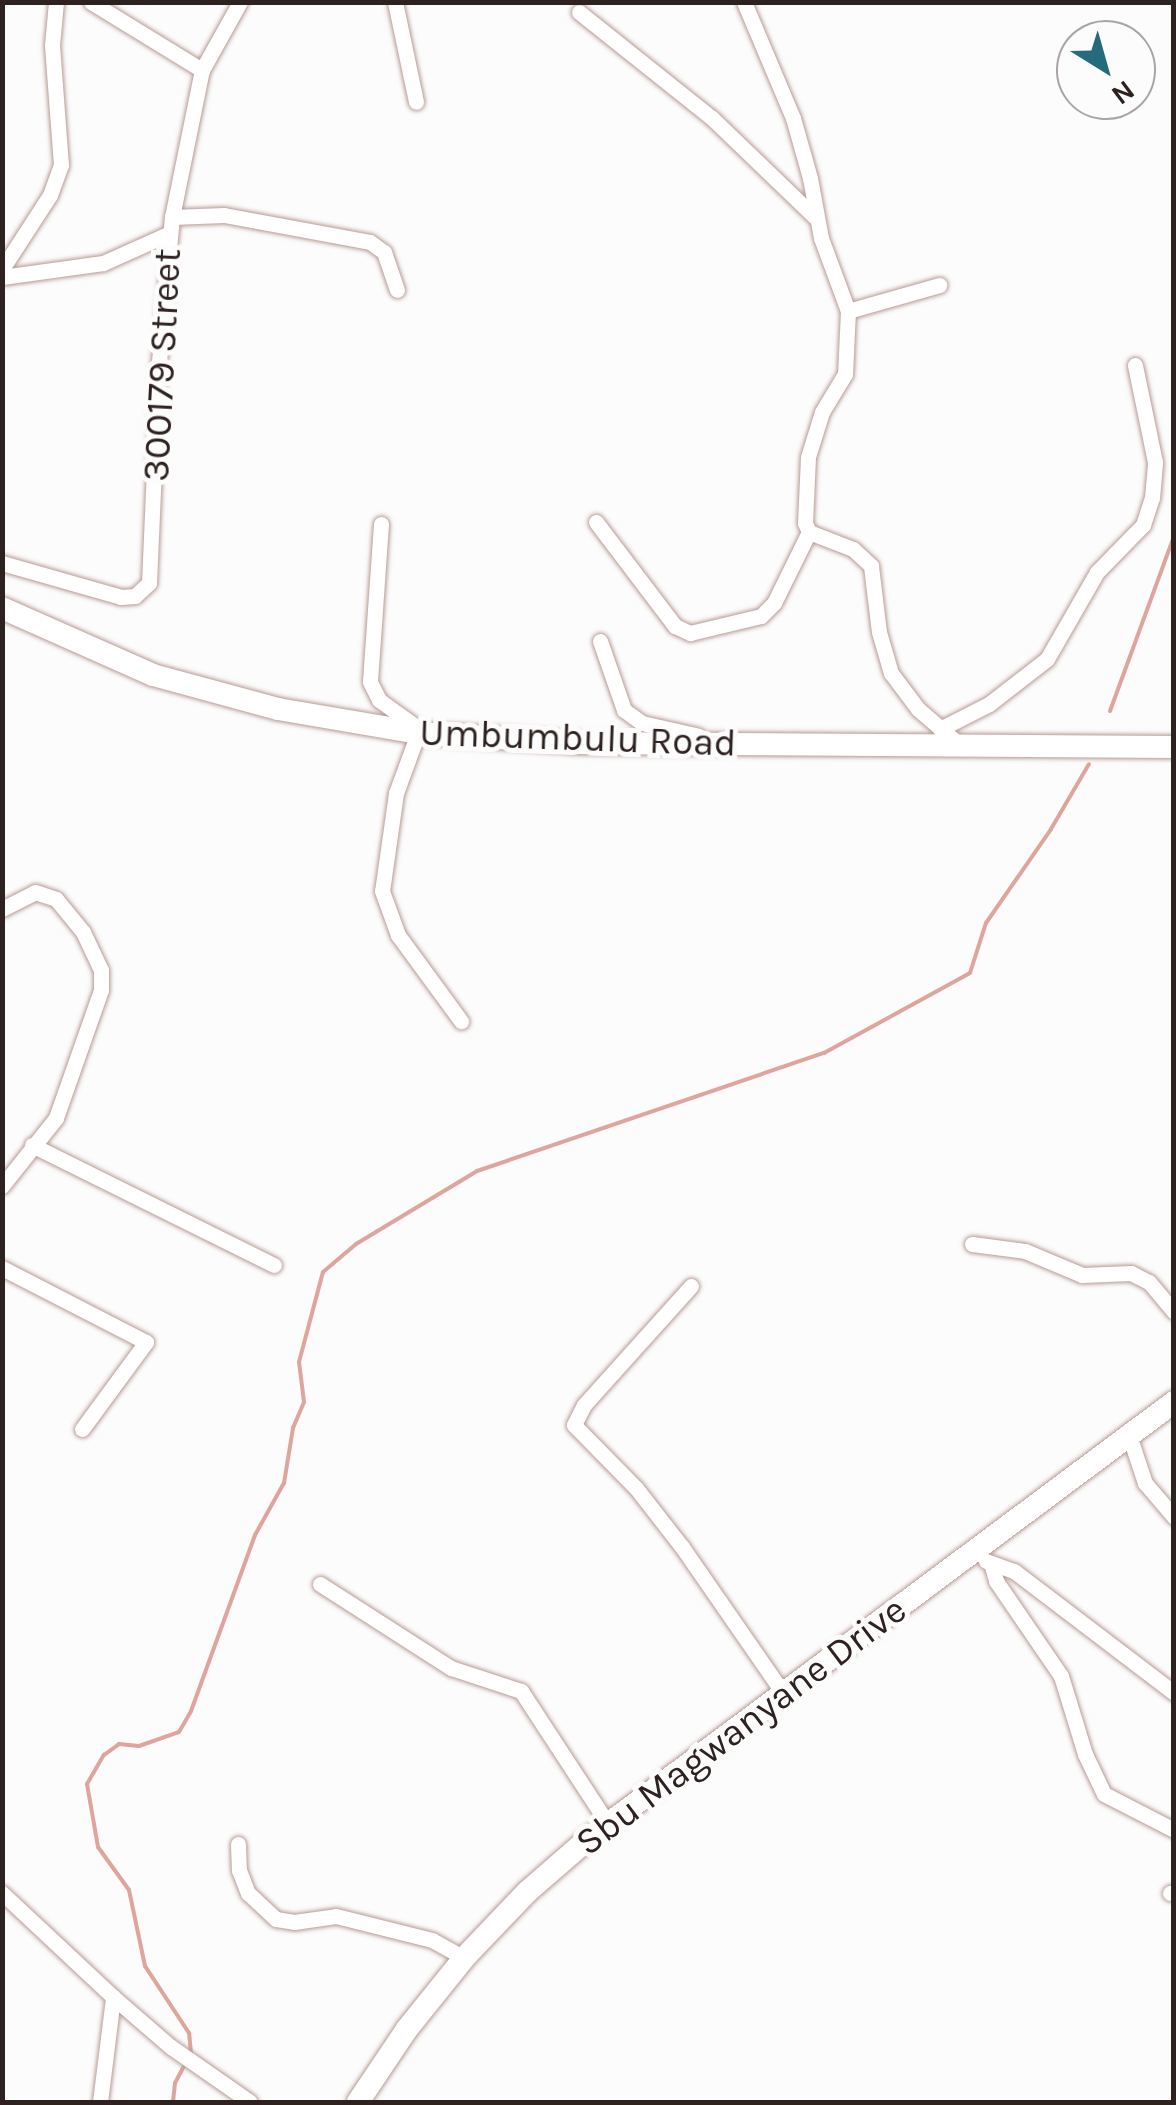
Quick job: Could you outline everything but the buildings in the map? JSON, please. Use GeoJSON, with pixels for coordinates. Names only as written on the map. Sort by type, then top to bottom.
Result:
{"type":"FeatureCollection","features":[{"type":"Feature","properties":{"kind":"main road","name":"Umbumbulu Road"},"geometry":{"type":"LineString","coordinates":[[2,608],[153,676],[278,709],[422,733],[527,741],[722,745],[1174,747]]}},
{"type":"Feature","properties":{"kind":"main road","name":"Sbu Magwanyane Drive"},"geometry":{"type":"LineString","coordinates":[[358,2102],[407,2029],[464,1958],[528,1892],[608,1824],[783,1693],[983,1556],[1174,1402]]}},
{"type":"Feature","properties":{"kind":"street"},"geometry":{"type":"LineString","coordinates":[[2,269],[50,195],[62,166],[52,45],[56,2]]}},
{"type":"Feature","properties":{"kind":"street"},"geometry":{"type":"LineString","coordinates":[[91,2],[202,70]]}},
{"type":"Feature","properties":{"kind":"street","name":"300179 Street"},"geometry":{"type":"LineString","coordinates":[[2,563],[121,597],[135,596],[149,583],[171,225],[202,70],[240,2]]}},
{"type":"Feature","properties":{"kind":"street"},"geometry":{"type":"LineString","coordinates":[[394,2],[416,102]]}},
{"type":"Feature","properties":{"kind":"street"},"geometry":{"type":"LineString","coordinates":[[596,522],[675,626],[690,633],[761,616],[774,602],[809,532],[804,516],[808,457],[822,412],[844,374],[848,311],[816,218],[810,178],[793,118],[744,2]]}},
{"type":"Feature","properties":{"kind":"street"},"geometry":{"type":"LineString","coordinates":[[579,12],[712,118],[816,218]]}},
{"type":"Feature","properties":{"kind":"street"},"geometry":{"type":"LineString","coordinates":[[2,277],[103,263],[171,225],[207,213],[370,242],[384,252],[397,290]]}},
{"type":"Feature","properties":{"kind":"street"},"geometry":{"type":"LineString","coordinates":[[848,311],[938,285]]}},
{"type":"Feature","properties":{"kind":"street"},"geometry":{"type":"LineString","coordinates":[[940,728],[989,704],[1047,658],[1097,572],[1142,525],[1152,498],[1154,462],[1135,365]]}},
{"type":"Feature","properties":{"kind":"street"},"geometry":{"type":"LineString","coordinates":[[381,524],[370,682],[379,700],[422,733],[396,793],[382,873],[385,908],[398,935],[461,1022]]}},
{"type":"Feature","properties":{"kind":"street"},"geometry":{"type":"LineString","coordinates":[[809,532],[853,549],[871,566],[886,663],[899,688],[961,746]]}},
{"type":"Feature","properties":{"kind":"street"},"geometry":{"type":"LineString","coordinates":[[600,641],[618,700],[633,718],[722,745]]}},
{"type":"Feature","properties":{"kind":"street"},"geometry":{"type":"LineString","coordinates":[[2,909],[35,892],[56,900],[92,948],[102,970],[101,990],[50,1131],[32,1145],[2,1186]]}},
{"type":"Feature","properties":{"kind":"street"},"geometry":{"type":"LineString","coordinates":[[32,1145],[274,1265]]}},
{"type":"Feature","properties":{"kind":"street"},"geometry":{"type":"LineString","coordinates":[[972,1244],[1026,1251],[1082,1275],[1131,1272],[1149,1282],[1174,1312]]}},
{"type":"Feature","properties":{"kind":"street"},"geometry":{"type":"LineString","coordinates":[[2,1268],[146,1342],[82,1429]]}},
{"type":"Feature","properties":{"kind":"street"},"geometry":{"type":"LineString","coordinates":[[691,1286],[584,1405],[574,1425],[636,1488],[682,1547],[783,1693]]}},
{"type":"Feature","properties":{"kind":"street"},"geometry":{"type":"LineString","coordinates":[[1129,1435],[1145,1483],[1174,1517]]}},
{"type":"Feature","properties":{"kind":"street"},"geometry":{"type":"LineString","coordinates":[[983,1556],[1014,1570],[1174,1693]]}},
{"type":"Feature","properties":{"kind":"street"},"geometry":{"type":"LineString","coordinates":[[983,1556],[1062,1676],[1084,1754],[1104,1794],[1174,1830]]}},
{"type":"Feature","properties":{"kind":"street"},"geometry":{"type":"LineString","coordinates":[[320,1584],[451,1668],[521,1691],[608,1824]]}},
{"type":"Feature","properties":{"kind":"street"},"geometry":{"type":"LineString","coordinates":[[238,1844],[238,1870],[248,1894],[276,1919],[294,1922],[336,1916],[432,1940],[464,1958]]}},
{"type":"Feature","properties":{"kind":"street"},"geometry":{"type":"LineString","coordinates":[[2,1893],[113,1998],[250,2102]]}},
{"type":"Feature","properties":{"kind":"street"},"geometry":{"type":"LineString","coordinates":[[100,2102],[113,1998]]}},
{"type":"Feature","properties":{"kind":"waterway"},"geometry":{"type":"LineString","coordinates":[[1110,711],[1174,536]]}},
{"type":"Feature","properties":{"kind":"waterway"},"geometry":{"type":"LineString","coordinates":[[191,2054],[189,2033],[145,1966],[129,1890],[98,1847],[87,1784],[104,1755],[119,1744],[139,1746],[179,1732],[191,1711],[255,1535],[284,1483],[293,1428],[304,1402],[299,1362],[323,1272],[356,1244],[477,1171],[824,1053],[970,973],[986,923],[1051,829],[1089,764]]}},
{"type":"Feature","properties":{"kind":"waterway"},"geometry":{"type":"LineString","coordinates":[[173,2102],[175,2083],[186,2062]]}}]}
